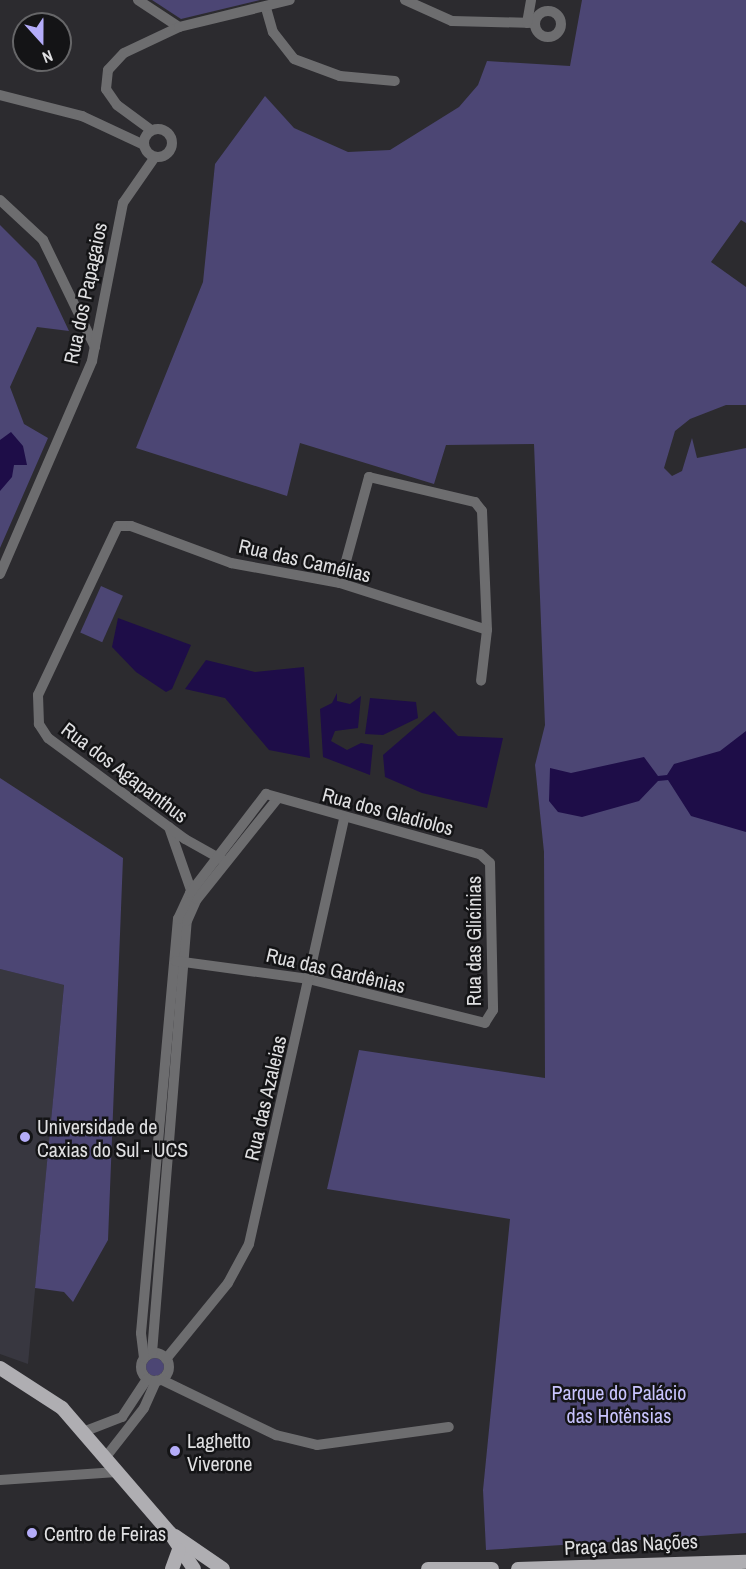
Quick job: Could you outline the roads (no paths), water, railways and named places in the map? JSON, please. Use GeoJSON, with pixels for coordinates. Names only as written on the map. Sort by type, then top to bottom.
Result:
{"type":"FeatureCollection","features":[{"type":"Feature","properties":{"kind":"main road"},"geometry":{"type":"LineString","coordinates":[[0,1368],[43,1392],[83,1432],[170,1533],[179,1550],[194,1569]]}},
{"type":"Feature","properties":{"kind":"main road"},"geometry":{"type":"LineString","coordinates":[[170,1533],[223,1569]]}},
{"type":"Feature","properties":{"kind":"main road"},"geometry":{"type":"LineString","coordinates":[[172,1569],[179,1550]]}},
{"type":"Feature","properties":{"kind":"main road","name":"Praça das Nações"},"geometry":{"type":"LineString","coordinates":[[518,1569],[746,1562]]}},
{"type":"Feature","properties":{"kind":"main road"},"geometry":{"type":"LineString","coordinates":[[428,1569],[492,1569]]}},
{"type":"Feature","properties":{"kind":"street"},"geometry":{"type":"LineString","coordinates":[[138,0],[179,27]]}},
{"type":"Feature","properties":{"kind":"street","name":"Rua dos Papagaios"},"geometry":{"type":"LineString","coordinates":[[0,574],[95,347],[99,304],[123,202],[155,157],[168,153],[172,141],[165,130],[151,130],[112,100],[105,77],[138,42],[179,27],[266,8],[290,0]]}},
{"type":"Feature","properties":{"kind":"street"},"geometry":{"type":"LineString","coordinates":[[405,0],[452,21],[531,23],[531,0]]}},
{"type":"Feature","properties":{"kind":"street"},"geometry":{"type":"LineString","coordinates":[[266,8],[273,32],[294,59],[340,76],[395,81]]}},
{"type":"Feature","properties":{"kind":"street"},"geometry":{"type":"LineString","coordinates":[[0,95],[82,116],[144,145],[155,157]]}},
{"type":"Feature","properties":{"kind":"street"},"geometry":{"type":"LineString","coordinates":[[144,145],[151,130]]}},
{"type":"Feature","properties":{"kind":"street"},"geometry":{"type":"LineString","coordinates":[[0,200],[43,240],[74,308],[95,347]]}},
{"type":"Feature","properties":{"kind":"street"},"geometry":{"type":"LineString","coordinates":[[74,308],[87,311],[99,304]]}},
{"type":"Feature","properties":{"kind":"street"},"geometry":{"type":"LineString","coordinates":[[340,583],[369,477],[480,506],[487,630],[481,681]]}},
{"type":"Feature","properties":{"kind":"street","name":"Rua das Camélias"},"geometry":{"type":"LineString","coordinates":[[118,526],[131,526],[231,563],[340,583],[487,630]]}},
{"type":"Feature","properties":{"kind":"street","name":"Rua dos Agapanthus"},"geometry":{"type":"LineString","coordinates":[[118,526],[38,695],[36,715],[48,738],[169,826],[222,859]]}},
{"type":"Feature","properties":{"kind":"street","name":"Rua dos Gladiolos"},"geometry":{"type":"LineString","coordinates":[[222,859],[266,795],[488,860]]}},
{"type":"Feature","properties":{"kind":"street"},"geometry":{"type":"LineString","coordinates":[[277,799],[222,859],[193,896],[180,962],[141,1333],[148,1356],[141,1372],[267,1431],[317,1446],[449,1427]]}},
{"type":"Feature","properties":{"kind":"street","name":"Rua das Azaleias"},"geometry":{"type":"LineString","coordinates":[[166,1359],[228,1283],[249,1244],[344,819]]}},
{"type":"Feature","properties":{"kind":"street"},"geometry":{"type":"LineString","coordinates":[[169,826],[193,896]]}},
{"type":"Feature","properties":{"kind":"street","name":"Rua das Glicínias"},"geometry":{"type":"LineString","coordinates":[[488,860],[493,1010],[488,1022]]}},
{"type":"Feature","properties":{"kind":"street","name":"Rua das Gardênias"},"geometry":{"type":"LineString","coordinates":[[180,962],[309,980],[488,1022]]}},
{"type":"Feature","properties":{"kind":"street"},"geometry":{"type":"LineString","coordinates":[[83,1432],[122,1417],[155,1380],[169,1370],[166,1359],[148,1356]]}},
{"type":"Feature","properties":{"kind":"street"},"geometry":{"type":"LineString","coordinates":[[105,1458],[144,1408],[155,1380]]}},
{"type":"Feature","properties":{"kind":"street"},"geometry":{"type":"LineString","coordinates":[[0,1480],[117,1472]]}},
{"type":"Feature","properties":{"kind":"place","name":"Universidade de Caxias do Sul - UCS"},"geometry":{"type":"Point","coordinates":[25,1137]}},
{"type":"Feature","properties":{"kind":"place","name":"Laghetto Viverone"},"geometry":{"type":"Point","coordinates":[175,1451]}},
{"type":"Feature","properties":{"kind":"place","name":"Centro de Feiras"},"geometry":{"type":"Point","coordinates":[32,1533]}},
{"type":"Feature","properties":{"kind":"park label","name":"Parque do Palácio das Hotênsias"},"geometry":{"type":"Point","coordinates":[619,1404]}}]}
